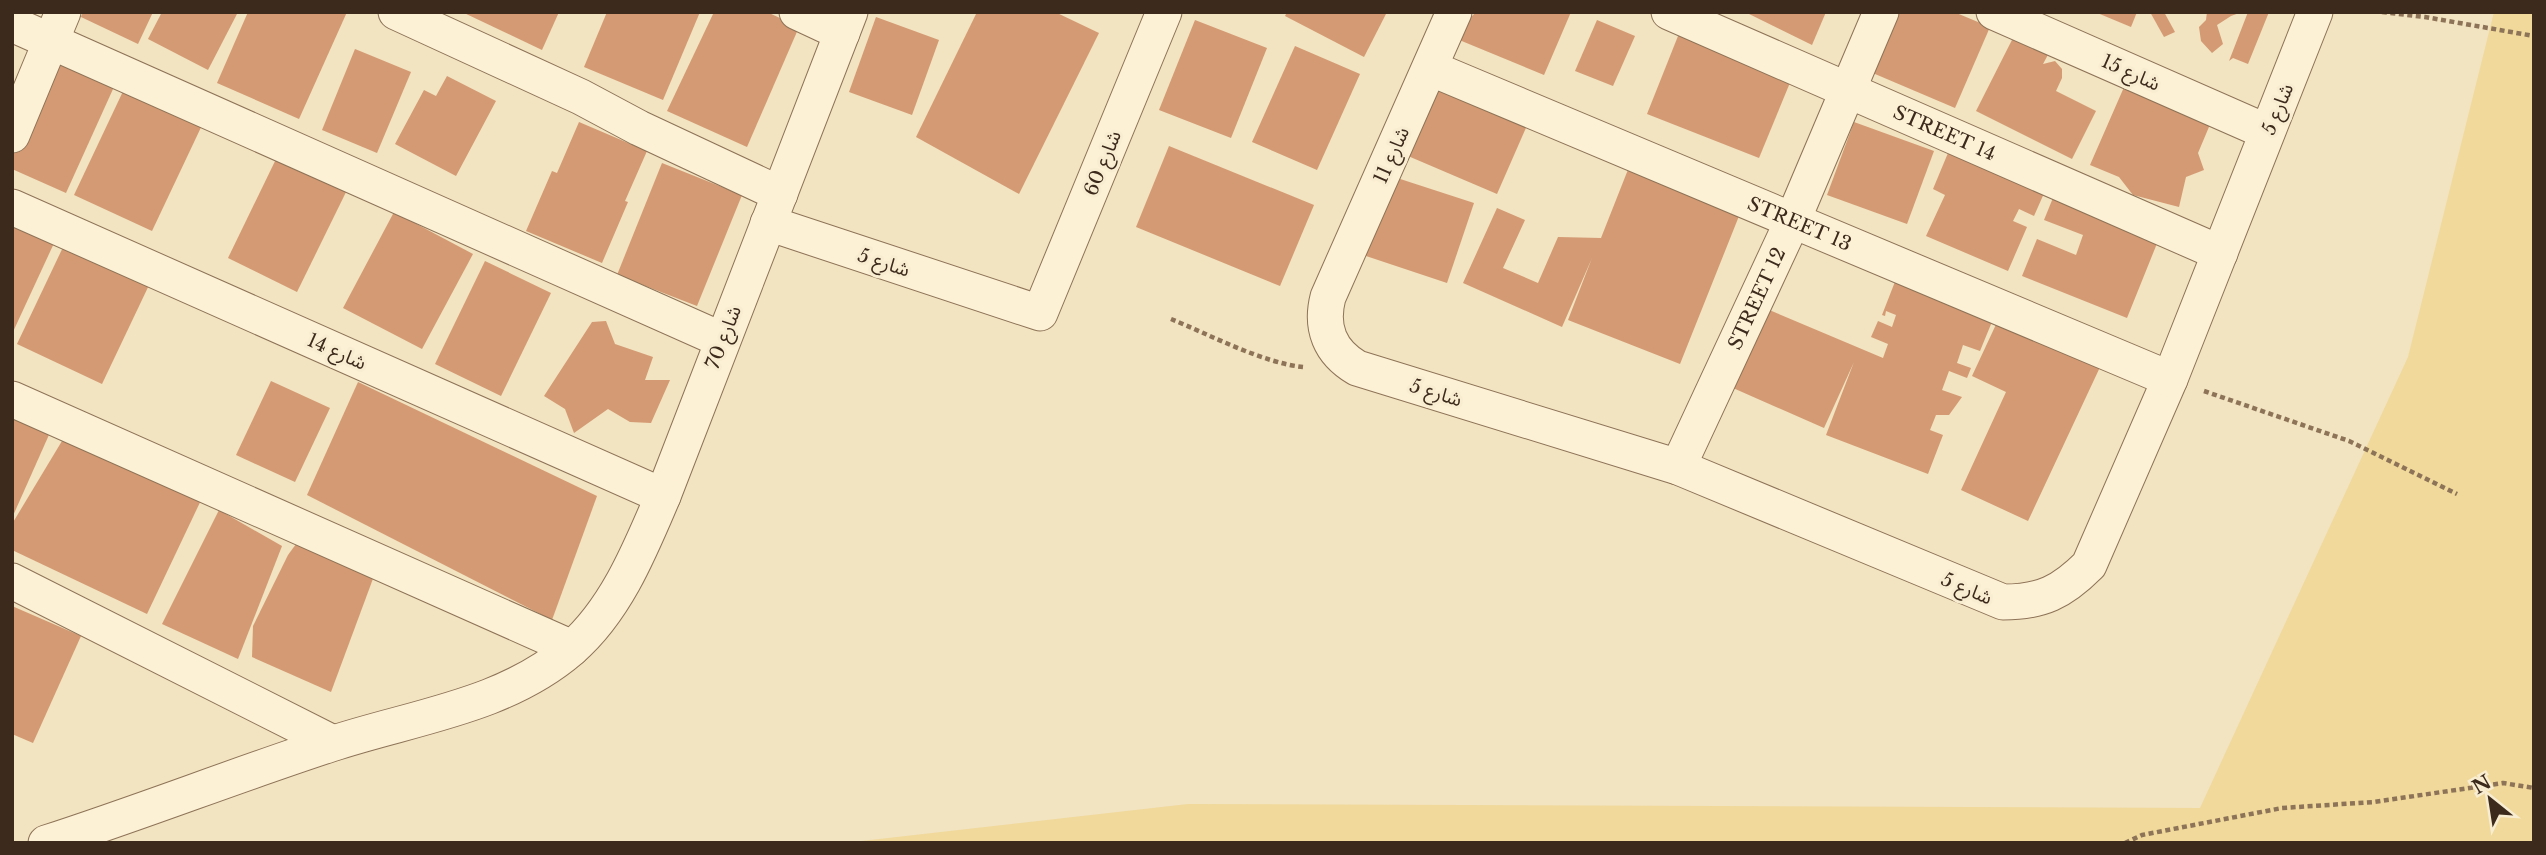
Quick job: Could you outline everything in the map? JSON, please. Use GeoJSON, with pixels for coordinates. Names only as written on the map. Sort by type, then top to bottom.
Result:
{"type":"FeatureCollection","features":[{"type":"Feature","properties":{"kind":"street","name":"شارع 5"},"geometry":{"type":"LineString","coordinates":[[396,12],[581,97],[639,128],[774,209],[1040,313]]}},
{"type":"Feature","properties":{"kind":"street"},"geometry":{"type":"LineString","coordinates":[[797,12],[846,22]]}},
{"type":"Feature","properties":{"kind":"street","name":"شارع 60"},"geometry":{"type":"LineString","coordinates":[[1040,313],[1164,12]]}},
{"type":"Feature","properties":{"kind":"street","name":"شارع 11"},"geometry":{"type":"LineString","coordinates":[[1346,361],[1336,351],[1325,326],[1324,311],[1328,297],[1454,12]]}},
{"type":"Feature","properties":{"kind":"street","name":"STREET 14"},"geometry":{"type":"LineString","coordinates":[[1669,12],[2220,253]]}},
{"type":"Feature","properties":{"kind":"street","name":"STREET 12"},"geometry":{"type":"LineString","coordinates":[[1678,467],[1792,222],[1881,12]]}},
{"type":"Feature","properties":{"kind":"street","name":"شارع 15"},"geometry":{"type":"LineString","coordinates":[[1994,12],[2267,132]]}},
{"type":"Feature","properties":{"kind":"street","name":"شارع 5"},"geometry":{"type":"LineString","coordinates":[[1346,361],[1357,368],[1678,467],[2003,602],[2027,602],[2051,595],[2072,582],[2089,565],[2170,379],[2315,12]]}},
{"type":"Feature","properties":{"kind":"street","name":"شارع 70"},"geometry":{"type":"LineString","coordinates":[[46,843],[333,743],[487,699],[548,666],[572,648],[598,619],[636,560],[846,22]]}},
{"type":"Feature","properties":{"kind":"street"},"geometry":{"type":"LineString","coordinates":[[12,24],[57,27],[722,341]]}},
{"type":"Feature","properties":{"kind":"street"},"geometry":{"type":"LineString","coordinates":[[12,135],[57,27]]}},
{"type":"Feature","properties":{"kind":"street","name":"STREET 13"},"geometry":{"type":"LineString","coordinates":[[1430,68],[2170,379]]}},
{"type":"Feature","properties":{"kind":"street","name":"شارع 14"},"geometry":{"type":"LineString","coordinates":[[12,207],[663,496]]}},
{"type":"Feature","properties":{"kind":"street"},"geometry":{"type":"LineString","coordinates":[[12,400],[572,648]]}},
{"type":"Feature","properties":{"kind":"street"},"geometry":{"type":"LineString","coordinates":[[12,580],[333,743]]}},
{"type":"Feature","properties":{"kind":"path"},"geometry":{"type":"LineString","coordinates":[[2382,12],[2534,36]]}},
{"type":"Feature","properties":{"kind":"path"},"geometry":{"type":"LineString","coordinates":[[1171,320],[1286,365],[1307,367],[1346,361]]}},
{"type":"Feature","properties":{"kind":"path"},"geometry":{"type":"LineString","coordinates":[[2170,379],[2349,441],[2458,494]]}},
{"type":"Feature","properties":{"kind":"path"},"geometry":{"type":"LineString","coordinates":[[2125,843],[2143,835],[2282,808],[2374,802],[2503,783],[2534,788]]}},
{"type":"Feature","properties":{"kind":"sand"},"geometry":{"type":"Polygon","coordinates":[[[2494,12],[2534,12],[2534,843],[844,843],[1188,804],[2200,808],[2408,357],[2494,12]]]}},
{"type":"Feature","properties":{"kind":"building"},"geometry":{"type":"Polygon","coordinates":[[[83,12],[153,12],[138,44],[81,17],[83,12]]]}},
{"type":"Feature","properties":{"kind":"building"},"geometry":{"type":"Polygon","coordinates":[[[162,12],[238,12],[208,70],[148,39],[162,12]]]}},
{"type":"Feature","properties":{"kind":"building"},"geometry":{"type":"Polygon","coordinates":[[[248,12],[347,12],[299,119],[217,83],[248,12]]]}},
{"type":"Feature","properties":{"kind":"building"},"geometry":{"type":"Polygon","coordinates":[[[462,12],[559,12],[542,50],[462,12]]]}},
{"type":"Feature","properties":{"kind":"building"},"geometry":{"type":"Polygon","coordinates":[[[607,12],[700,12],[663,100],[584,67],[607,12]]]}},
{"type":"Feature","properties":{"kind":"building"},"geometry":{"type":"Polygon","coordinates":[[[714,12],[767,12],[799,27],[747,147],[667,111],[714,12]]]}},
{"type":"Feature","properties":{"kind":"building"},"geometry":{"type":"Polygon","coordinates":[[[977,12],[1055,12],[1099,33],[1019,194],[916,137],[977,12]]]}},
{"type":"Feature","properties":{"kind":"building"},"geometry":{"type":"Polygon","coordinates":[[[1287,12],[1387,12],[1364,57],[1285,16],[1287,12]]]}},
{"type":"Feature","properties":{"kind":"building"},"geometry":{"type":"Polygon","coordinates":[[[1476,12],[1571,12],[1544,75],[1452,37],[1476,12]]]}},
{"type":"Feature","properties":{"kind":"building"},"geometry":{"type":"Polygon","coordinates":[[[1745,12],[1826,12],[1812,45],[1745,12]]]}},
{"type":"Feature","properties":{"kind":"building"},"geometry":{"type":"Polygon","coordinates":[[[1894,12],[1954,12],[1990,27],[1955,108],[1868,71],[1894,12]]]}},
{"type":"Feature","properties":{"kind":"building"},"geometry":{"type":"Polygon","coordinates":[[[2095,12],[2137,12],[2131,27],[2095,12]]]}},
{"type":"Feature","properties":{"kind":"building"},"geometry":{"type":"Polygon","coordinates":[[[2150,12],[2164,12],[2175,32],[2164,37],[2150,12]]]}},
{"type":"Feature","properties":{"kind":"building"},"geometry":{"type":"Polygon","coordinates":[[[2207,12],[2242,12],[2217,25],[2223,44],[2212,53],[2201,41],[2199,27],[2206,20],[2207,12]]]}},
{"type":"Feature","properties":{"kind":"building"},"geometry":{"type":"Polygon","coordinates":[[[2248,12],[2269,12],[2248,64],[2233,58],[2229,61],[2248,12]]]}},
{"type":"Feature","properties":{"kind":"building"},"geometry":{"type":"Polygon","coordinates":[[[876,17],[939,40],[912,115],[849,92],[876,17]]]}},
{"type":"Feature","properties":{"kind":"building"},"geometry":{"type":"Polygon","coordinates":[[[1195,20],[1267,48],[1231,138],[1159,110],[1195,20]]]}},
{"type":"Feature","properties":{"kind":"building"},"geometry":{"type":"Polygon","coordinates":[[[1597,20],[1635,36],[1613,86],[1575,71],[1597,20]]]}},
{"type":"Feature","properties":{"kind":"building"},"geometry":{"type":"Polygon","coordinates":[[[1682,26],[1794,73],[1759,158],[1647,114],[1682,26]]]}},
{"type":"Feature","properties":{"kind":"building"},"geometry":{"type":"Polygon","coordinates":[[[2015,34],[2050,51],[2043,64],[2055,61],[2062,69],[2062,78],[2056,91],[2096,111],[2072,159],[1976,111],[2015,34]]]}},
{"type":"Feature","properties":{"kind":"building"},"geometry":{"type":"Polygon","coordinates":[[[1295,46],[1360,74],[1317,170],[1252,142],[1295,46]]]}},
{"type":"Feature","properties":{"kind":"building"},"geometry":{"type":"Polygon","coordinates":[[[47,48],[118,78],[66,193],[12,169],[12,126],[47,48]]]}},
{"type":"Feature","properties":{"kind":"building"},"geometry":{"type":"Polygon","coordinates":[[[355,49],[411,72],[377,153],[322,130],[355,49]]]}},
{"type":"Feature","properties":{"kind":"building"},"geometry":{"type":"Polygon","coordinates":[[[447,76],[496,101],[456,176],[395,144],[424,90],[436,96],[447,76]]]}},
{"type":"Feature","properties":{"kind":"building"},"geometry":{"type":"Polygon","coordinates":[[[2128,78],[2214,115],[2198,153],[2204,170],[2186,177],[2179,207],[2133,195],[2119,177],[2090,165],[2128,78]]]}},
{"type":"Feature","properties":{"kind":"building"},"geometry":{"type":"Polygon","coordinates":[[[1439,83],[1529,121],[1497,194],[1408,156],[1439,83]]]}},
{"type":"Feature","properties":{"kind":"building"},"geometry":{"type":"Polygon","coordinates":[[[126,85],[204,121],[152,231],[74,195],[126,85]]]}},
{"type":"Feature","properties":{"kind":"building"},"geometry":{"type":"Polygon","coordinates":[[[579,122],[647,151],[602,263],[526,231],[552,171],[557,173],[579,122]]]}},
{"type":"Feature","properties":{"kind":"building"},"geometry":{"type":"Polygon","coordinates":[[[1854,122],[1934,151],[1907,224],[1827,195],[1854,122]]]}},
{"type":"Feature","properties":{"kind":"building"},"geometry":{"type":"Polygon","coordinates":[[[1169,146],[1314,205],[1280,286],[1136,227],[1169,146]]]}},
{"type":"Feature","properties":{"kind":"building"},"geometry":{"type":"Polygon","coordinates":[[[1948,153],[2049,182],[2034,216],[2019,209],[2013,221],[2027,227],[2008,271],[1926,236],[1945,195],[1933,189],[1948,153]]]}},
{"type":"Feature","properties":{"kind":"building"},"geometry":{"type":"Polygon","coordinates":[[[278,155],[348,188],[297,292],[228,258],[278,155]]]}},
{"type":"Feature","properties":{"kind":"building"},"geometry":{"type":"Polygon","coordinates":[[[1631,162],[1743,206],[1680,364],[1568,320],[1592,258],[1562,327],[1463,283],[1497,208],[1525,220],[1503,268],[1538,283],[1558,237],[1601,238],[1631,162]]]}},
{"type":"Feature","properties":{"kind":"building"},"geometry":{"type":"Polygon","coordinates":[[[662,163],[742,195],[697,306],[617,275],[662,163]]]}},
{"type":"Feature","properties":{"kind":"building"},"geometry":{"type":"Polygon","coordinates":[[[1391,176],[1474,203],[1447,283],[1363,255],[1391,176]]]}},
{"type":"Feature","properties":{"kind":"building"},"geometry":{"type":"Polygon","coordinates":[[[2057,188],[2162,231],[2127,318],[2022,276],[2037,239],[2076,255],[2083,235],[2044,220],[2057,188]]]}},
{"type":"Feature","properties":{"kind":"building"},"geometry":{"type":"Polygon","coordinates":[[[394,212],[473,254],[422,349],[343,308],[394,212]]]}},
{"type":"Feature","properties":{"kind":"building"},"geometry":{"type":"Polygon","coordinates":[[[12,221],[55,241],[12,334],[12,221]]]}},
{"type":"Feature","properties":{"kind":"building"},"geometry":{"type":"Polygon","coordinates":[[[65,243],[150,283],[102,384],[17,344],[65,243]]]}},
{"type":"Feature","properties":{"kind":"building"},"geometry":{"type":"Polygon","coordinates":[[[485,261],[551,293],[501,396],[435,364],[485,261]]]}},
{"type":"Feature","properties":{"kind":"building"},"geometry":{"type":"Polygon","coordinates":[[[1898,274],[1996,312],[1980,351],[1963,345],[1957,363],[1971,368],[1967,378],[1949,371],[1942,390],[1962,397],[1949,415],[1936,415],[1930,430],[1943,435],[1928,474],[1826,435],[1854,362],[1824,428],[1733,388],[1767,309],[1883,358],[1888,344],[1871,337],[1878,321],[1892,327],[1896,315],[1886,311],[1885,316],[1882,315],[1898,274]]]}},
{"type":"Feature","properties":{"kind":"building"},"geometry":{"type":"Polygon","coordinates":[[[1999,318],[2101,365],[2028,521],[1961,490],[2006,392],[1972,376],[1999,318]]]}},
{"type":"Feature","properties":{"kind":"building"},"geometry":{"type":"Polygon","coordinates":[[[606,321],[615,344],[653,357],[645,380],[670,380],[651,423],[630,422],[608,409],[574,433],[565,409],[544,396],[592,322],[606,321]]]}},
{"type":"Feature","properties":{"kind":"building"},"geometry":{"type":"Polygon","coordinates":[[[271,381],[330,408],[295,482],[236,455],[271,381]]]}},
{"type":"Feature","properties":{"kind":"building"},"geometry":{"type":"Polygon","coordinates":[[[358,382],[597,496],[552,620],[307,495],[358,382]]]}},
{"type":"Feature","properties":{"kind":"building"},"geometry":{"type":"Polygon","coordinates":[[[12,412],[52,428],[12,518],[12,412]]]}},
{"type":"Feature","properties":{"kind":"building"},"geometry":{"type":"Polygon","coordinates":[[[65,436],[203,496],[147,614],[12,550],[12,524],[65,436]]]}},
{"type":"Feature","properties":{"kind":"building"},"geometry":{"type":"Polygon","coordinates":[[[219,510],[282,546],[238,659],[162,624],[219,510]]]}},
{"type":"Feature","properties":{"kind":"building"},"geometry":{"type":"Polygon","coordinates":[[[299,540],[374,576],[331,692],[252,657],[253,626],[288,555],[299,540]]]}},
{"type":"Feature","properties":{"kind":"building"},"geometry":{"type":"Polygon","coordinates":[[[12,606],[81,636],[33,743],[12,734],[12,606]]]}}]}
